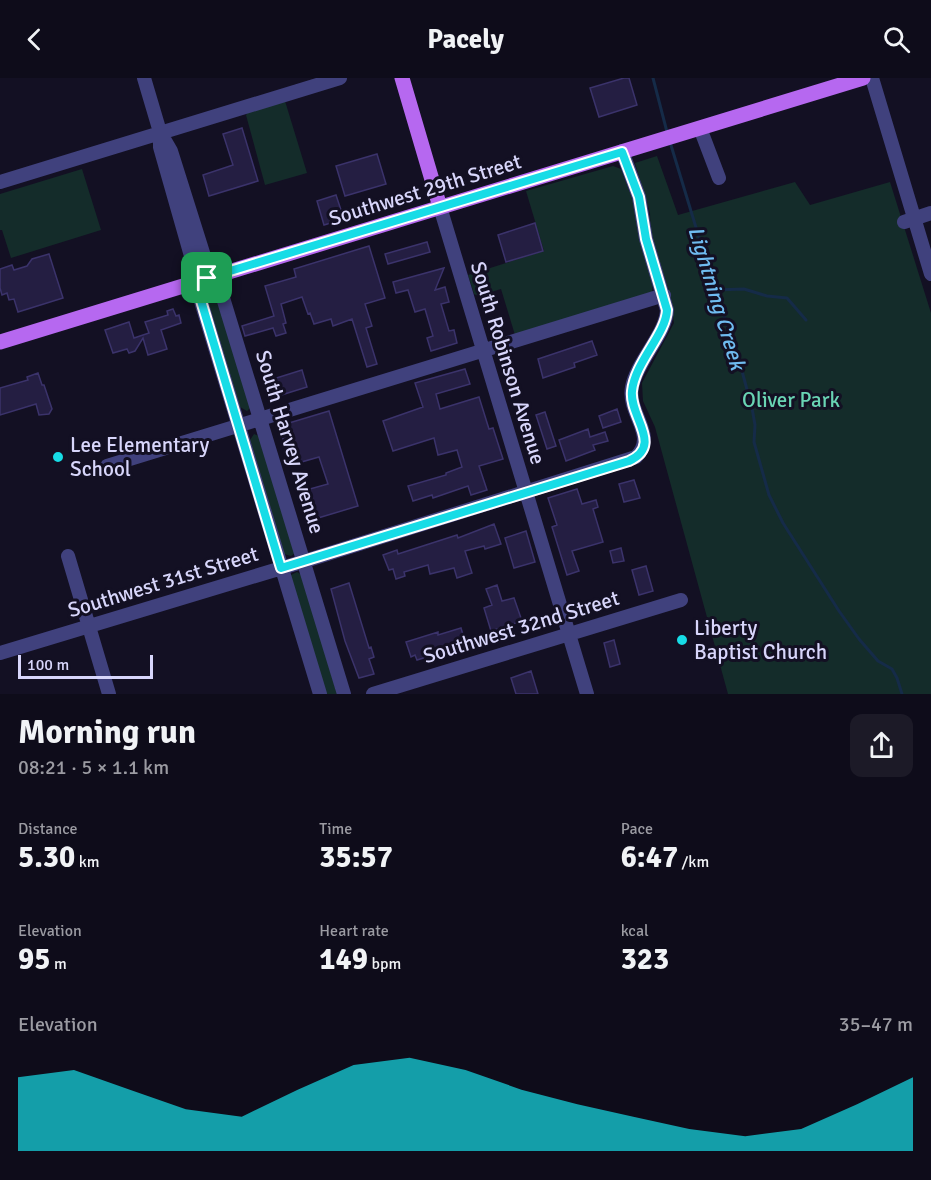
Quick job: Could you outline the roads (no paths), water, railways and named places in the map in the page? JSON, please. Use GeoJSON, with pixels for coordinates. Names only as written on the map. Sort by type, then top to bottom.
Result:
{"type":"FeatureCollection","features":[{"type":"Feature","properties":{"kind":"main road","name":"South Robinson Avenue"},"geometry":{"type":"LineString","coordinates":[[402,78],[440,207]]}},
{"type":"Feature","properties":{"kind":"main road","name":"Southwest 29th Street"},"geometry":{"type":"LineString","coordinates":[[1,339],[863,78]]}},
{"type":"Feature","properties":{"kind":"street","name":"South Harvey Avenue"},"geometry":{"type":"LineString","coordinates":[[144,78],[160,132],[160,147],[193,263],[220,288],[344,694]]}},
{"type":"Feature","properties":{"kind":"street"},"geometry":{"type":"LineString","coordinates":[[0,182],[340,78]]}},
{"type":"Feature","properties":{"kind":"street"},"geometry":{"type":"LineString","coordinates":[[872,78],[909,220],[931,274]]}},
{"type":"Feature","properties":{"kind":"street"},"geometry":{"type":"LineString","coordinates":[[694,130],[719,178]]}},
{"type":"Feature","properties":{"kind":"street"},"geometry":{"type":"LineString","coordinates":[[107,466],[664,295],[646,239],[639,197],[622,152]]}},
{"type":"Feature","properties":{"kind":"street","name":"South Robinson Avenue"},"geometry":{"type":"LineString","coordinates":[[440,207],[587,694]]}},
{"type":"Feature","properties":{"kind":"street"},"geometry":{"type":"LineString","coordinates":[[909,220],[931,213]]}},
{"type":"Feature","properties":{"kind":"street"},"geometry":{"type":"LineString","coordinates":[[207,278],[199,294],[320,694]]}},
{"type":"Feature","properties":{"kind":"street","name":"Southwest 31st Street"},"geometry":{"type":"LineString","coordinates":[[0,653],[636,458],[643,449],[645,436],[633,406],[632,389],[640,366],[665,321],[667,310],[664,295]]}},
{"type":"Feature","properties":{"kind":"street"},"geometry":{"type":"LineString","coordinates":[[68,556],[109,694]]}},
{"type":"Feature","properties":{"kind":"street","name":"Southwest 32nd Street"},"geometry":{"type":"LineString","coordinates":[[373,694],[681,600]]}},
{"type":"Feature","properties":{"kind":"waterway","name":"Lightning Creek"},"geometry":{"type":"LineString","coordinates":[[653,78],[667,132]]}},
{"type":"Feature","properties":{"kind":"waterway","name":"Lightning Creek"},"geometry":{"type":"LineString","coordinates":[[670,142],[739,360],[752,408],[755,425],[754,442],[769,495],[783,523],[839,611],[878,661],[892,669],[902,694]]}},
{"type":"Feature","properties":{"kind":"waterway"},"geometry":{"type":"LineString","coordinates":[[715,290],[744,289],[767,296],[787,298],[806,320]]}},
{"type":"Feature","properties":{"kind":"place","name":"Lee Elementary School"},"geometry":{"type":"Point","coordinates":[58,457]}},
{"type":"Feature","properties":{"kind":"place","name":"Liberty Baptist Church"},"geometry":{"type":"Point","coordinates":[682,640]}},
{"type":"Feature","properties":{"kind":"park label","name":"Oliver Park"},"geometry":{"type":"Point","coordinates":[791,400]}}]}
